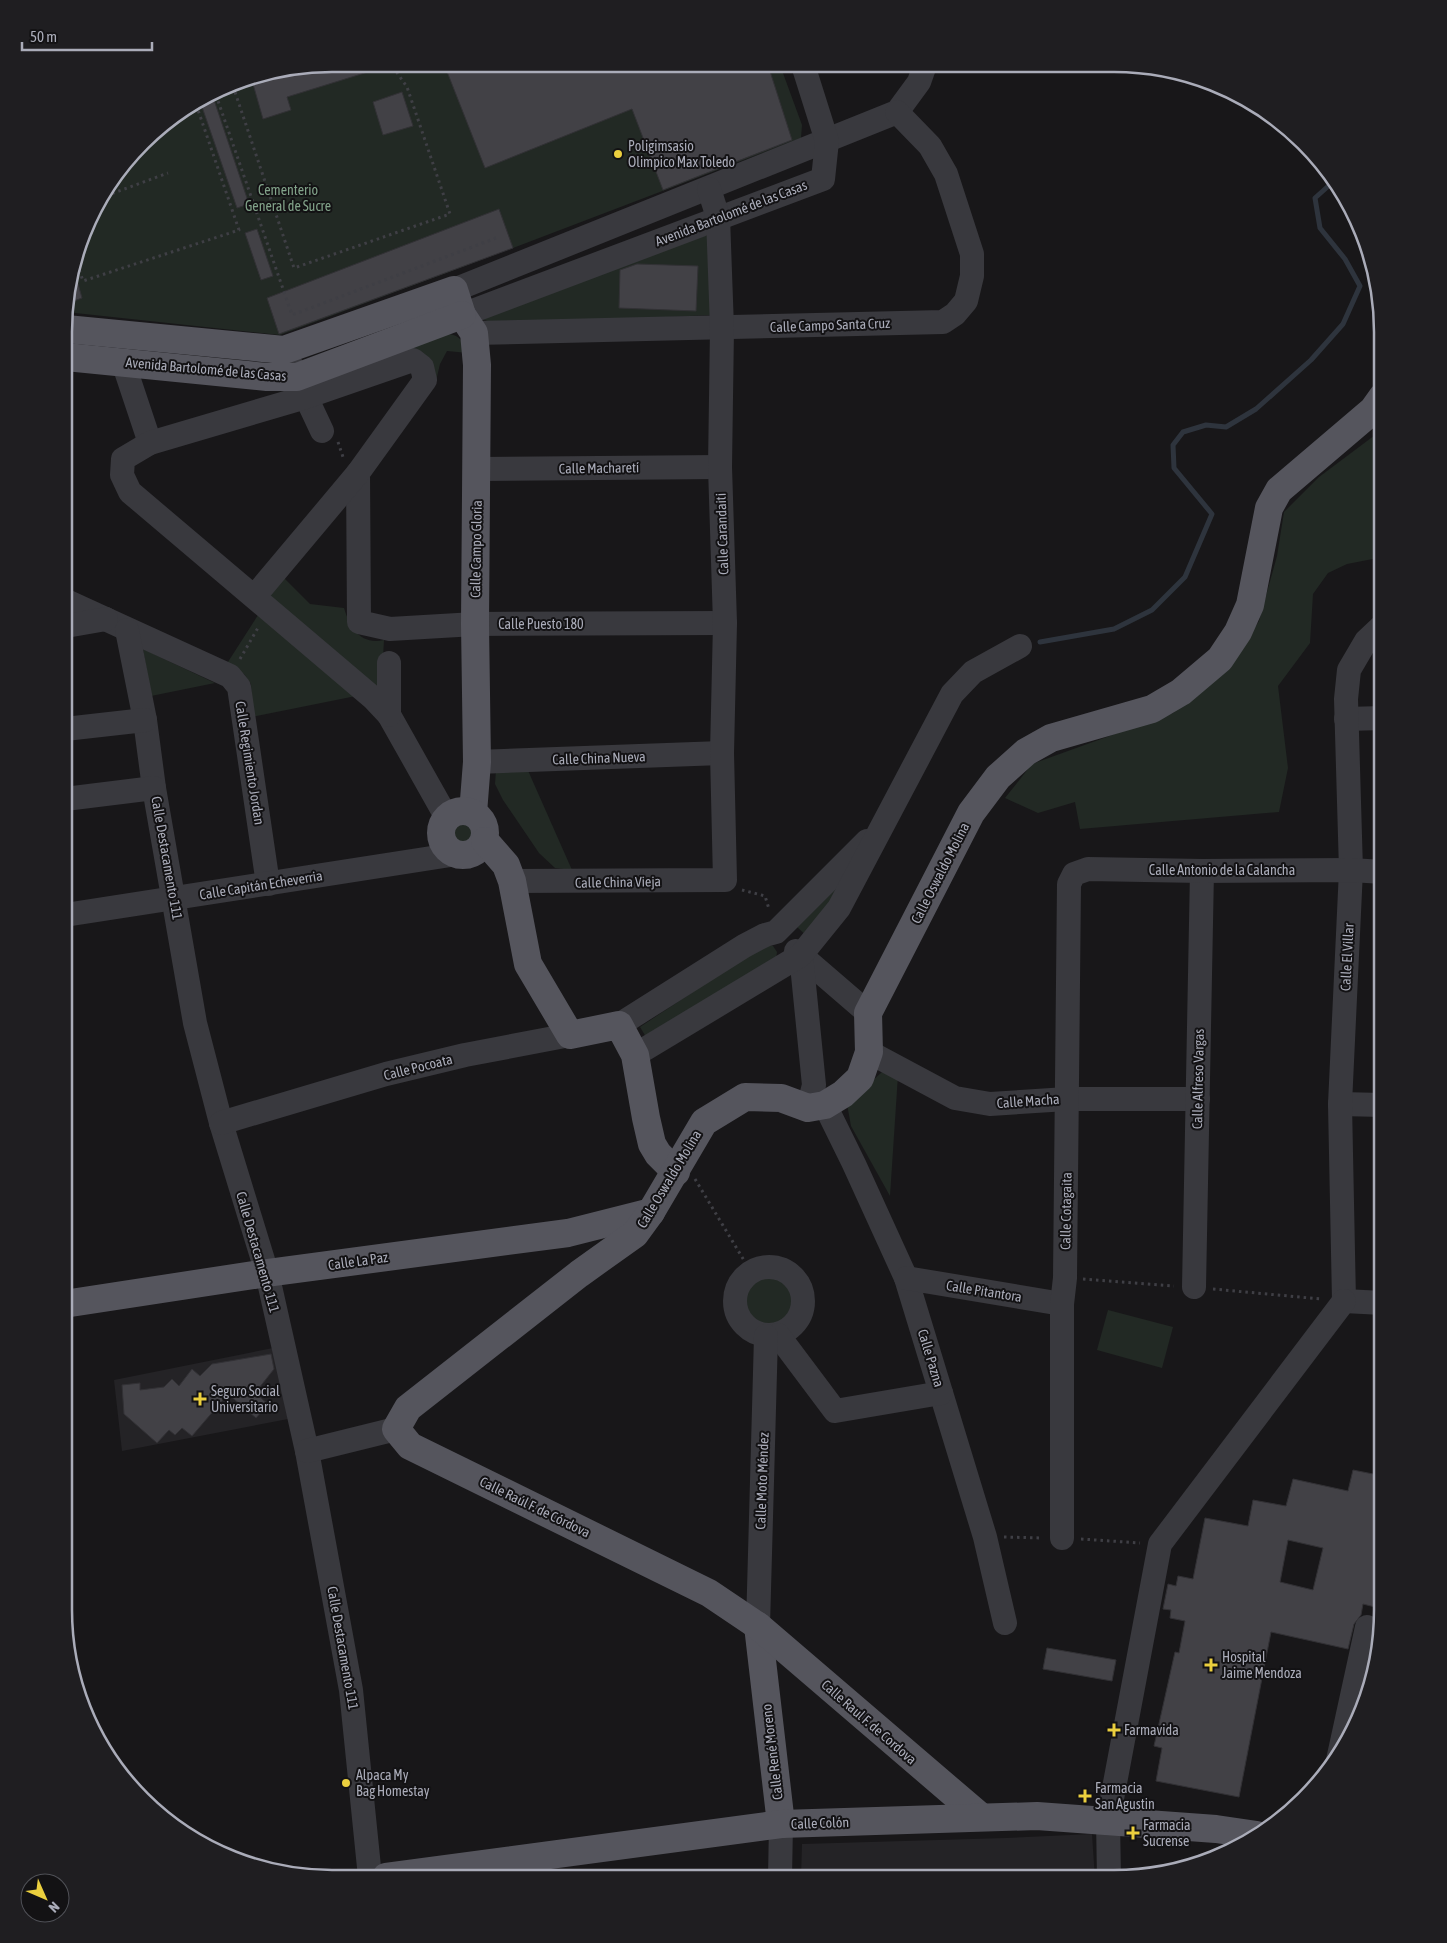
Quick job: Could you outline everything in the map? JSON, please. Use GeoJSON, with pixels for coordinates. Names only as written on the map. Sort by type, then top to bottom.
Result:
{"type":"FeatureCollection","features":[{"type":"Feature","properties":{"kind":"main road","name":"Calle Campo Gloria"},"geometry":{"type":"LineString","coordinates":[[454,290],[468,324],[477,365],[478,469],[475,624],[477,762],[460,815]]}},
{"type":"Feature","properties":{"kind":"main road","name":"Avenida Bartolomé de las Casas"},"geometry":{"type":"LineString","coordinates":[[72,330],[284,350],[454,290]]}},
{"type":"Feature","properties":{"kind":"main road","name":"Avenida Bartolomé de las Casas"},"geometry":{"type":"LineString","coordinates":[[72,358],[267,377],[302,387],[468,324]]}},
{"type":"Feature","properties":{"kind":"main road","name":"Calle Oswaldo Molina"},"geometry":{"type":"LineString","coordinates":[[396,1429],[408,1408],[579,1274],[635,1234],[651,1212],[704,1122],[745,1097],[781,1098],[816,1106],[843,1094],[860,1078],[869,1052],[868,1013],[971,813],[998,777],[1026,752],[1051,738],[1152,709],[1181,692],[1220,659],[1238,632],[1250,604],[1269,508],[1279,490],[1374,409]]}},
{"type":"Feature","properties":{"kind":"main road"},"geometry":{"type":"LineString","coordinates":[[460,815],[483,822],[485,841],[472,853],[465,855],[457,854],[445,846],[442,839],[443,825],[460,815]]}},
{"type":"Feature","properties":{"kind":"main road"},"geometry":{"type":"LineString","coordinates":[[485,841],[506,865],[512,881],[528,964],[570,1035]]}},
{"type":"Feature","properties":{"kind":"main road"},"geometry":{"type":"LineString","coordinates":[[619,1026],[635,1055],[652,1144],[658,1154],[679,1166]]}},
{"type":"Feature","properties":{"kind":"main road","name":"Calle Pocoata"},"geometry":{"type":"LineString","coordinates":[[570,1035],[619,1026]]}},
{"type":"Feature","properties":{"kind":"main road","name":"Calle La Paz"},"geometry":{"type":"LineString","coordinates":[[72,1303],[266,1273],[568,1233],[651,1212]]}},
{"type":"Feature","properties":{"kind":"main road"},"geometry":{"type":"LineString","coordinates":[[568,1233],[581,1252],[582,1259],[579,1274]]}},
{"type":"Feature","properties":{"kind":"main road","name":"Calle Raúl F. de Córdova"},"geometry":{"type":"LineString","coordinates":[[396,1429],[410,1446],[710,1593],[758,1626]]}},
{"type":"Feature","properties":{"kind":"main road","name":"Calle Raul F. de Cordova"},"geometry":{"type":"LineString","coordinates":[[758,1626],[981,1818]]}},
{"type":"Feature","properties":{"kind":"main road","name":"Calle René Moreno"},"geometry":{"type":"LineString","coordinates":[[758,1626],[781,1824]]}},
{"type":"Feature","properties":{"kind":"main road","name":"Calle Colón"},"geometry":{"type":"LineString","coordinates":[[438,1870],[781,1824],[1037,1816],[1216,1829],[1247,1834]]}},
{"type":"Feature","properties":{"kind":"street"},"geometry":{"type":"LineString","coordinates":[[806,72],[827,141],[897,112],[919,82],[923,72]]}},
{"type":"Feature","properties":{"kind":"street","name":"Calle Campo Santa Cruz"},"geometry":{"type":"LineString","coordinates":[[468,324],[722,328],[943,322],[955,314],[966,301],[972,276],[972,254],[946,174],[930,146],[897,112]]}},
{"type":"Feature","properties":{"kind":"street","name":"Avenida Bartolomé de las Casas"},"geometry":{"type":"LineString","coordinates":[[454,290],[827,141],[823,178],[718,217],[468,324]]}},
{"type":"Feature","properties":{"kind":"street","name":"Calle Carandaiti"},"geometry":{"type":"LineString","coordinates":[[709,188],[718,217],[722,328],[720,467],[725,623],[722,753],[725,880]]}},
{"type":"Feature","properties":{"kind":"street"},"geometry":{"type":"LineString","coordinates":[[284,350],[322,431]]}},
{"type":"Feature","properties":{"kind":"street"},"geometry":{"type":"LineString","coordinates":[[261,604],[425,380],[422,368],[413,360],[302,387],[150,443],[123,459],[122,475],[130,492],[261,604],[373,698],[389,715],[460,815]]}},
{"type":"Feature","properties":{"kind":"street"},"geometry":{"type":"LineString","coordinates":[[123,362],[150,443]]}},
{"type":"Feature","properties":{"kind":"street","name":"Calle Macharetí"},"geometry":{"type":"LineString","coordinates":[[478,469],[720,467]]}},
{"type":"Feature","properties":{"kind":"street","name":"Calle Puesto 180"},"geometry":{"type":"LineString","coordinates":[[358,473],[359,622],[390,629],[475,624],[725,623]]}},
{"type":"Feature","properties":{"kind":"street"},"geometry":{"type":"LineString","coordinates":[[72,604],[230,676]]}},
{"type":"Feature","properties":{"kind":"street"},"geometry":{"type":"LineString","coordinates":[[72,625],[106,619]]}},
{"type":"Feature","properties":{"kind":"street","name":"Calle Destacamento 111"},"geometry":{"type":"LineString","coordinates":[[127,630],[145,720],[154,788],[195,1023],[221,1123],[266,1273],[307,1451],[351,1690],[369,1870]]}},
{"type":"Feature","properties":{"kind":"street","name":"Calle El Villar"},"geometry":{"type":"LineString","coordinates":[[1344,1301],[1340,1104],[1352,870],[1346,699],[1349,670],[1366,642],[1374,634]]}},
{"type":"Feature","properties":{"kind":"street"},"geometry":{"type":"LineString","coordinates":[[635,1055],[801,956],[839,908],[952,694],[973,672],[1020,646]]}},
{"type":"Feature","properties":{"kind":"street"},"geometry":{"type":"LineString","coordinates":[[389,715],[390,663]]}},
{"type":"Feature","properties":{"kind":"street","name":"Calle Regimiento Jordan"},"geometry":{"type":"LineString","coordinates":[[230,676],[239,687],[268,884]]}},
{"type":"Feature","properties":{"kind":"street"},"geometry":{"type":"LineString","coordinates":[[1346,719],[1374,718]]}},
{"type":"Feature","properties":{"kind":"street"},"geometry":{"type":"LineString","coordinates":[[72,728],[145,720]]}},
{"type":"Feature","properties":{"kind":"street","name":"Calle China Nueva"},"geometry":{"type":"LineString","coordinates":[[477,762],[722,753]]}},
{"type":"Feature","properties":{"kind":"street"},"geometry":{"type":"LineString","coordinates":[[72,798],[154,788]]}},
{"type":"Feature","properties":{"kind":"street"},"geometry":{"type":"LineString","coordinates":[[619,1026],[744,946],[764,935],[776,932],[885,822]]}},
{"type":"Feature","properties":{"kind":"street","name":"Calle Capitán Echeverria"},"geometry":{"type":"LineString","coordinates":[[72,914],[457,854]]}},
{"type":"Feature","properties":{"kind":"street","name":"Calle Antonio de la Calancha"},"geometry":{"type":"LineString","coordinates":[[1069,884],[1074,874],[1088,869],[1374,871]]}},
{"type":"Feature","properties":{"kind":"street","name":"Calle Alfreso Vargas"},"geometry":{"type":"LineString","coordinates":[[1194,1287],[1202,871]]}},
{"type":"Feature","properties":{"kind":"street","name":"Calle China Vieja"},"geometry":{"type":"LineString","coordinates":[[512,881],[725,880]]}},
{"type":"Feature","properties":{"kind":"street","name":"Calle Cotagaita"},"geometry":{"type":"LineString","coordinates":[[1062,1538],[1062,1304],[1065,1278],[1069,884]]}},
{"type":"Feature","properties":{"kind":"street"},"geometry":{"type":"LineString","coordinates":[[776,932],[868,1013]]}},
{"type":"Feature","properties":{"kind":"street"},"geometry":{"type":"LineString","coordinates":[[801,956],[816,1106]]}},
{"type":"Feature","properties":{"kind":"street","name":"Calle Pocoata"},"geometry":{"type":"LineString","coordinates":[[221,1123],[386,1074],[465,1055],[570,1035]]}},
{"type":"Feature","properties":{"kind":"street","name":"Calle Macha"},"geometry":{"type":"LineString","coordinates":[[869,1052],[955,1098],[990,1104],[1067,1099],[1198,1099]]}},
{"type":"Feature","properties":{"kind":"street"},"geometry":{"type":"LineString","coordinates":[[1340,1104],[1374,1105]]}},
{"type":"Feature","properties":{"kind":"street","name":"Calle Pazna"},"geometry":{"type":"LineString","coordinates":[[816,1106],[854,1164],[906,1278],[985,1537],[1005,1623]]}},
{"type":"Feature","properties":{"kind":"street"},"geometry":{"type":"LineString","coordinates":[[774,1267],[785,1271],[794,1278],[800,1288],[803,1299],[802,1311],[792,1326],[772,1335],[755,1333],[746,1328],[739,1319],[735,1309],[734,1298],[743,1278],[751,1272],[762,1268],[774,1267]]}},
{"type":"Feature","properties":{"kind":"street","name":"Calle Pitantora"},"geometry":{"type":"LineString","coordinates":[[906,1278],[1062,1304]]}},
{"type":"Feature","properties":{"kind":"street"},"geometry":{"type":"LineString","coordinates":[[1109,1870],[1108,1820],[1160,1544],[1344,1301],[1374,1303]]}},
{"type":"Feature","properties":{"kind":"street"},"geometry":{"type":"LineString","coordinates":[[772,1335],[836,1411],[941,1393]]}},
{"type":"Feature","properties":{"kind":"street","name":"Calle Moto Méndez"},"geometry":{"type":"LineString","coordinates":[[758,1626],[772,1335]]}},
{"type":"Feature","properties":{"kind":"street"},"geometry":{"type":"LineString","coordinates":[[307,1451],[396,1429]]}},
{"type":"Feature","properties":{"kind":"street"},"geometry":{"type":"LineString","coordinates":[[1344,1733],[1367,1626]]}},
{"type":"Feature","properties":{"kind":"street","name":"Calle René Moreno"},"geometry":{"type":"LineString","coordinates":[[780,1870],[781,1824]]}},
{"type":"Feature","properties":{"kind":"path"},"geometry":{"type":"LineString","coordinates":[[235,91],[294,268],[450,214],[408,87],[397,72]]}},
{"type":"Feature","properties":{"kind":"path"},"geometry":{"type":"LineString","coordinates":[[217,99],[292,315],[496,238]]}},
{"type":"Feature","properties":{"kind":"path"},"geometry":{"type":"LineString","coordinates":[[80,271],[83,281],[239,230],[198,110]]}},
{"type":"Feature","properties":{"kind":"path"},"geometry":{"type":"LineString","coordinates":[[113,193],[168,173]]}},
{"type":"Feature","properties":{"kind":"path"},"geometry":{"type":"LineString","coordinates":[[322,431],[333,429],[347,468],[358,473]]}},
{"type":"Feature","properties":{"kind":"path"},"geometry":{"type":"LineString","coordinates":[[230,676],[261,604]]}},
{"type":"Feature","properties":{"kind":"path"},"geometry":{"type":"LineString","coordinates":[[725,880],[728,889],[740,889],[765,896],[776,932]]}},
{"type":"Feature","properties":{"kind":"path"},"geometry":{"type":"LineString","coordinates":[[679,1166],[751,1272]]}},
{"type":"Feature","properties":{"kind":"shaded area","name":"Seguro Social Universitario"},"geometry":{"type":"Polygon","coordinates":[[[273,1348],[288,1419],[122,1451],[114,1380],[273,1348]]]}},
{"type":"Feature","properties":{"kind":"shaded area"},"geometry":{"type":"Polygon","coordinates":[[[1092,1834],[1094,1870],[801,1870],[802,1844],[1092,1834]]]}},
{"type":"Feature","properties":{"kind":"green space","name":"Cementerio General de Sucre"},"geometry":{"type":"Polygon","coordinates":[[[333,72],[783,72],[802,125],[801,138],[280,335],[73,313],[81,266],[86,249],[99,218],[116,188],[137,161],[161,137],[188,116],[218,99],[266,81],[299,75],[333,72]]]}},
{"type":"Feature","properties":{"kind":"green space"},"geometry":{"type":"Polygon","coordinates":[[[701,233],[709,237],[711,315],[498,325],[480,318],[701,233]]]}},
{"type":"Feature","properties":{"kind":"green space"},"geometry":{"type":"Polygon","coordinates":[[[439,333],[458,337],[468,353],[447,351],[440,364],[436,381],[431,362],[311,389],[439,333]]]}},
{"type":"Feature","properties":{"kind":"green space"},"geometry":{"type":"Polygon","coordinates":[[[1374,436],[1374,559],[1347,564],[1328,573],[1313,594],[1310,643],[1278,686],[1288,768],[1279,812],[1080,829],[1075,802],[1038,813],[1005,798],[1032,764],[1173,713],[1229,669],[1259,621],[1277,556],[1284,512],[1319,477],[1374,436]]]}},
{"type":"Feature","properties":{"kind":"green space"},"geometry":{"type":"Polygon","coordinates":[[[282,576],[310,604],[344,608],[349,622],[362,637],[368,640],[384,640],[381,692],[269,599],[270,593],[282,576]]]}},
{"type":"Feature","properties":{"kind":"green space"},"geometry":{"type":"Polygon","coordinates":[[[258,615],[356,696],[252,717],[251,684],[244,674],[226,665],[258,615]]]}},
{"type":"Feature","properties":{"kind":"green space"},"geometry":{"type":"Polygon","coordinates":[[[143,649],[215,683],[151,696],[143,649]]]}},
{"type":"Feature","properties":{"kind":"green space"},"geometry":{"type":"Polygon","coordinates":[[[526,766],[572,870],[555,868],[539,853],[503,800],[495,784],[496,770],[526,766]]]}},
{"type":"Feature","properties":{"kind":"green space"},"geometry":{"type":"Polygon","coordinates":[[[463,819],[473,823],[477,833],[473,843],[463,847],[453,843],[449,833],[453,823],[463,819]]]}},
{"type":"Feature","properties":{"kind":"green space"},"geometry":{"type":"Polygon","coordinates":[[[847,875],[808,937],[797,927],[847,875]]]}},
{"type":"Feature","properties":{"kind":"green space"},"geometry":{"type":"Polygon","coordinates":[[[765,944],[773,946],[777,952],[776,959],[646,1037],[640,1027],[765,944]]]}},
{"type":"Feature","properties":{"kind":"green space"},"geometry":{"type":"Polygon","coordinates":[[[882,1072],[898,1075],[890,1196],[851,1126],[847,1104],[882,1072]]]}},
{"type":"Feature","properties":{"kind":"green space"},"geometry":{"type":"Polygon","coordinates":[[[767,1275],[781,1279],[789,1287],[793,1301],[789,1315],[781,1323],[767,1327],[753,1323],[745,1315],[741,1301],[745,1287],[753,1279],[767,1275]]]}},
{"type":"Feature","properties":{"kind":"green space"},"geometry":{"type":"Polygon","coordinates":[[[1108,1310],[1173,1327],[1162,1368],[1097,1350],[1108,1310]]]}},
{"type":"Feature","properties":{"kind":"building"},"geometry":{"type":"Polygon","coordinates":[[[368,72],[287,97],[291,110],[263,119],[253,85],[316,73],[368,72]]]}},
{"type":"Feature","properties":{"kind":"building"},"geometry":{"type":"Polygon","coordinates":[[[447,72],[770,72],[792,140],[663,190],[632,109],[485,168],[447,72]]]}},
{"type":"Feature","properties":{"kind":"building"},"geometry":{"type":"Polygon","coordinates":[[[402,92],[413,126],[383,135],[373,102],[402,92]]]}},
{"type":"Feature","properties":{"kind":"building"},"geometry":{"type":"Polygon","coordinates":[[[214,101],[249,204],[237,208],[202,107],[214,101]]]}},
{"type":"Feature","properties":{"kind":"building"},"geometry":{"type":"Polygon","coordinates":[[[499,209],[513,248],[279,334],[267,298],[499,209]]]}},
{"type":"Feature","properties":{"kind":"building"},"geometry":{"type":"Polygon","coordinates":[[[257,229],[273,276],[261,280],[245,233],[257,229]]]}},
{"type":"Feature","properties":{"kind":"building"},"geometry":{"type":"Polygon","coordinates":[[[637,264],[698,266],[696,311],[619,308],[620,270],[637,264]]]}},
{"type":"Feature","properties":{"kind":"building"},"geometry":{"type":"Polygon","coordinates":[[[78,283],[82,298],[75,301],[78,283]]]}},
{"type":"Feature","properties":{"kind":"building"},"geometry":{"type":"Polygon","coordinates":[[[271,1354],[274,1369],[255,1393],[268,1404],[256,1418],[228,1394],[192,1436],[182,1428],[175,1435],[169,1430],[157,1443],[124,1414],[122,1385],[140,1383],[140,1390],[164,1387],[172,1379],[179,1386],[192,1369],[200,1376],[212,1364],[271,1354]]]}},
{"type":"Feature","properties":{"kind":"building"},"geometry":{"type":"Polygon","coordinates":[[[1353,1470],[1374,1474],[1374,1607],[1363,1604],[1361,1615],[1354,1624],[1348,1649],[1271,1632],[1239,1797],[1156,1781],[1162,1748],[1154,1746],[1175,1652],[1179,1653],[1185,1621],[1170,1618],[1171,1610],[1163,1609],[1168,1584],[1176,1586],[1178,1576],[1193,1579],[1205,1518],[1248,1526],[1253,1500],[1286,1506],[1293,1479],[1348,1491],[1353,1470]],[[1288,1540],[1280,1582],[1313,1590],[1323,1548],[1288,1540]]]}},
{"type":"Feature","properties":{"kind":"building"},"geometry":{"type":"Polygon","coordinates":[[[1047,1648],[1116,1660],[1112,1681],[1043,1669],[1047,1648]]]}},
{"type":"Feature","properties":{"kind":"waterway"},"geometry":{"type":"LineString","coordinates":[[1040,642],[1114,629],[1152,610],[1185,577],[1212,514],[1174,468],[1173,445],[1183,432],[1206,425],[1226,427],[1256,409],[1311,360],[1343,324],[1360,286],[1345,259],[1320,228],[1315,198],[1329,185]]}},
{"type":"Feature","properties":{"kind":"place","name":"Poligimsasio Olimpico Max Toledo"},"geometry":{"type":"Point","coordinates":[618,154]}},
{"type":"Feature","properties":{"kind":"place","name":"Seguro Social Universitario"},"geometry":{"type":"Point","coordinates":[200,1399]}},
{"type":"Feature","properties":{"kind":"place","name":"Hospital Jaime Mendoza"},"geometry":{"type":"Point","coordinates":[1211,1665]}},
{"type":"Feature","properties":{"kind":"place","name":"Farmavida"},"geometry":{"type":"Point","coordinates":[1114,1730]}},
{"type":"Feature","properties":{"kind":"place","name":"Alpaca My Bag Homestay"},"geometry":{"type":"Point","coordinates":[346,1783]}},
{"type":"Feature","properties":{"kind":"place","name":"Farmacia San Agustin"},"geometry":{"type":"Point","coordinates":[1085,1796]}},
{"type":"Feature","properties":{"kind":"place","name":"Farmacia Sucrense"},"geometry":{"type":"Point","coordinates":[1133,1833]}}]}
